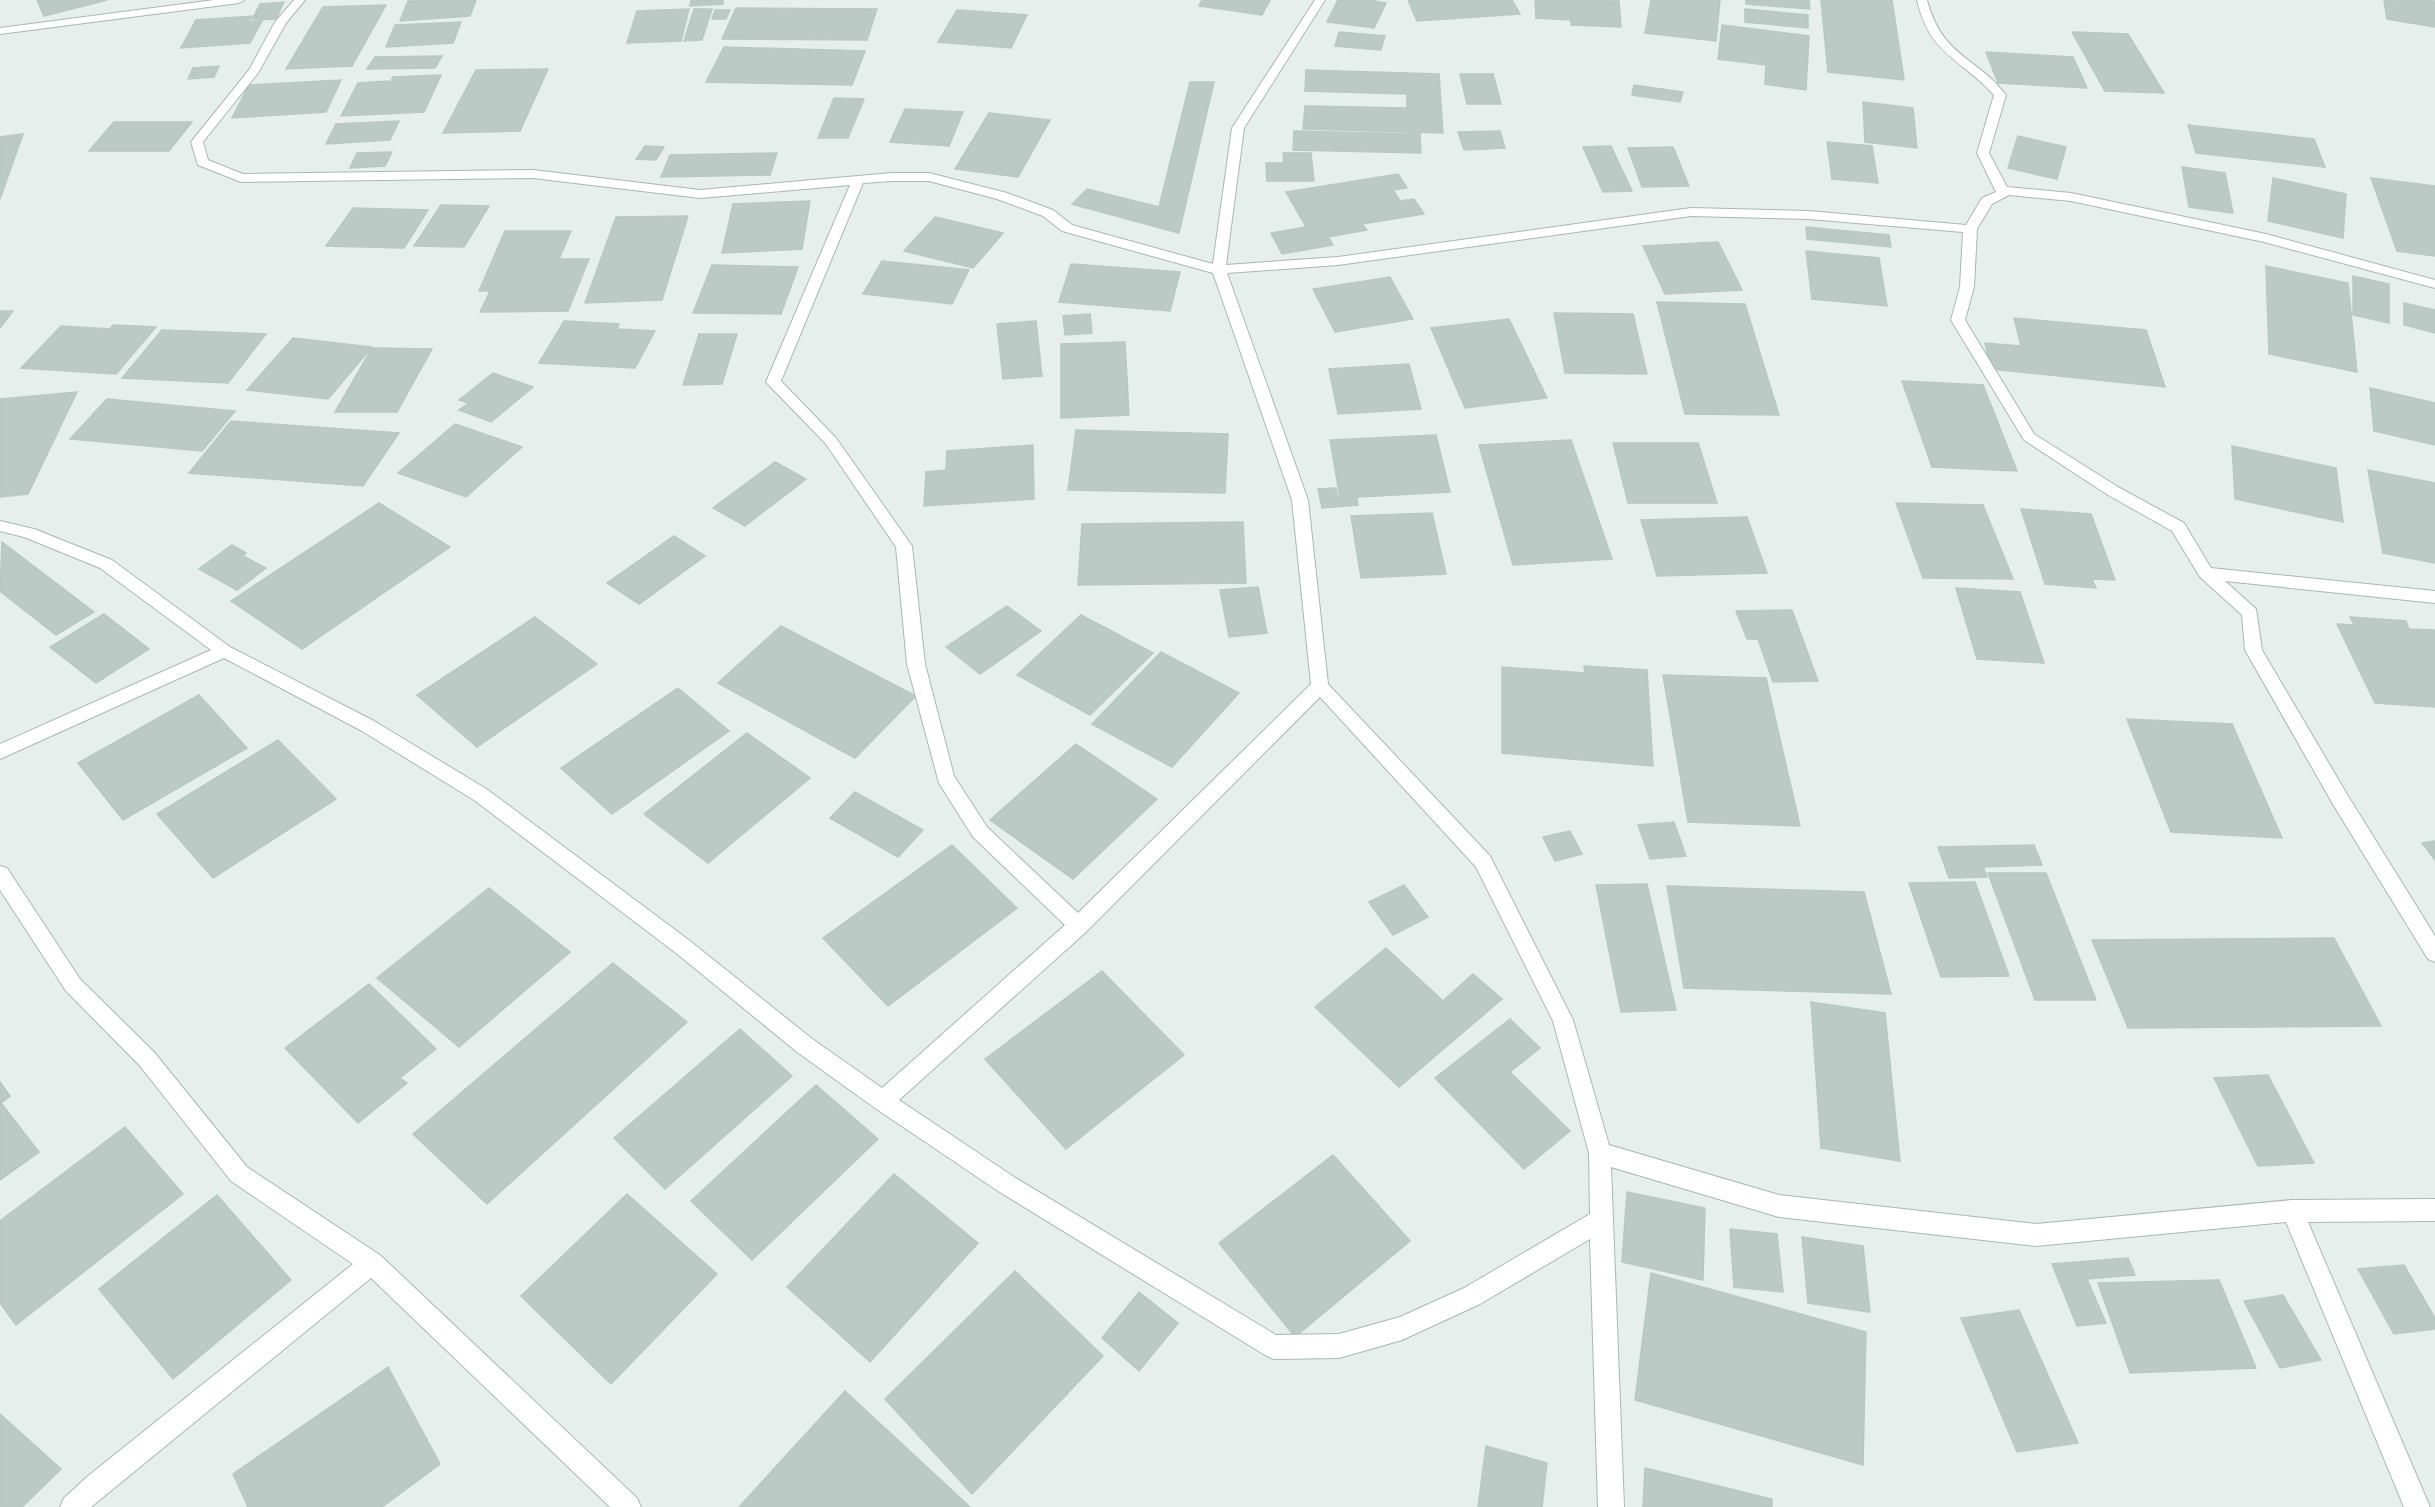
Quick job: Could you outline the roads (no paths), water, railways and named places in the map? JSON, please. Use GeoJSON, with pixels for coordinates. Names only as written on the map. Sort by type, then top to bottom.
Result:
{"type":"FeatureCollection","features":[{"type":"Feature","properties":{"kind":"street"},"geometry":{"type":"LineString","coordinates":[[0,31],[240,0]]}},
{"type":"Feature","properties":{"kind":"street"},"geometry":{"type":"LineString","coordinates":[[300,0],[282,22],[254,71],[197,142],[202,162],[241,178],[533,174],[700,194],[858,180],[929,177],[1048,213],[1067,228],[1219,270],[1338,261],[1691,212],[1809,215],[1970,229]]}},
{"type":"Feature","properties":{"kind":"street"},"geometry":{"type":"LineString","coordinates":[[1320,0],[1238,128],[1219,270],[1300,501],[1320,686],[1483,862],[1563,1020],[1600,1153],[1611,1507]]}},
{"type":"Feature","properties":{"kind":"street"},"geometry":{"type":"LineString","coordinates":[[1922,0],[1934,34],[1960,62],[1988,80],[2000,95],[1983,153],[2003,193]]}},
{"type":"Feature","properties":{"kind":"street"},"geometry":{"type":"LineString","coordinates":[[858,180],[773,382],[831,441],[904,546],[916,664],[945,778],[980,832],[1078,926]]}},
{"type":"Feature","properties":{"kind":"street"},"geometry":{"type":"LineString","coordinates":[[2435,284],[2266,238],[2071,197],[2028,192],[2003,193],[1987,201],[1970,229],[1971,246],[1967,287],[1958,320],[2029,436],[2113,491],[2178,527],[2206,573],[2250,613],[2254,650],[2341,801],[2435,953]]}},
{"type":"Feature","properties":{"kind":"street"},"geometry":{"type":"LineString","coordinates":[[0,526],[28,533],[106,564],[224,651],[368,726],[481,795],[682,947],[804,1045],[883,1101],[1006,1184],[1273,1347],[1339,1346],[1402,1328],[1472,1296],[1601,1220]]}},
{"type":"Feature","properties":{"kind":"street"},"geometry":{"type":"LineString","coordinates":[[2206,573],[2435,597]]}},
{"type":"Feature","properties":{"kind":"street"},"geometry":{"type":"LineString","coordinates":[[0,752],[224,651]]}},
{"type":"Feature","properties":{"kind":"street"},"geometry":{"type":"LineString","coordinates":[[883,1101],[1078,926],[1320,686]]}},
{"type":"Feature","properties":{"kind":"street"},"geometry":{"type":"LineString","coordinates":[[0,874],[73,985],[147,1059],[239,1174],[372,1263],[628,1507]]}},
{"type":"Feature","properties":{"kind":"street"},"geometry":{"type":"LineString","coordinates":[[1600,1153],[1779,1206],[2036,1235],[2292,1212],[2435,1210]]}},
{"type":"Feature","properties":{"kind":"street"},"geometry":{"type":"LineString","coordinates":[[2292,1212],[2417,1507]]}},
{"type":"Feature","properties":{"kind":"street"},"geometry":{"type":"LineString","coordinates":[[73,1507],[97,1485],[372,1263]]}}]}
